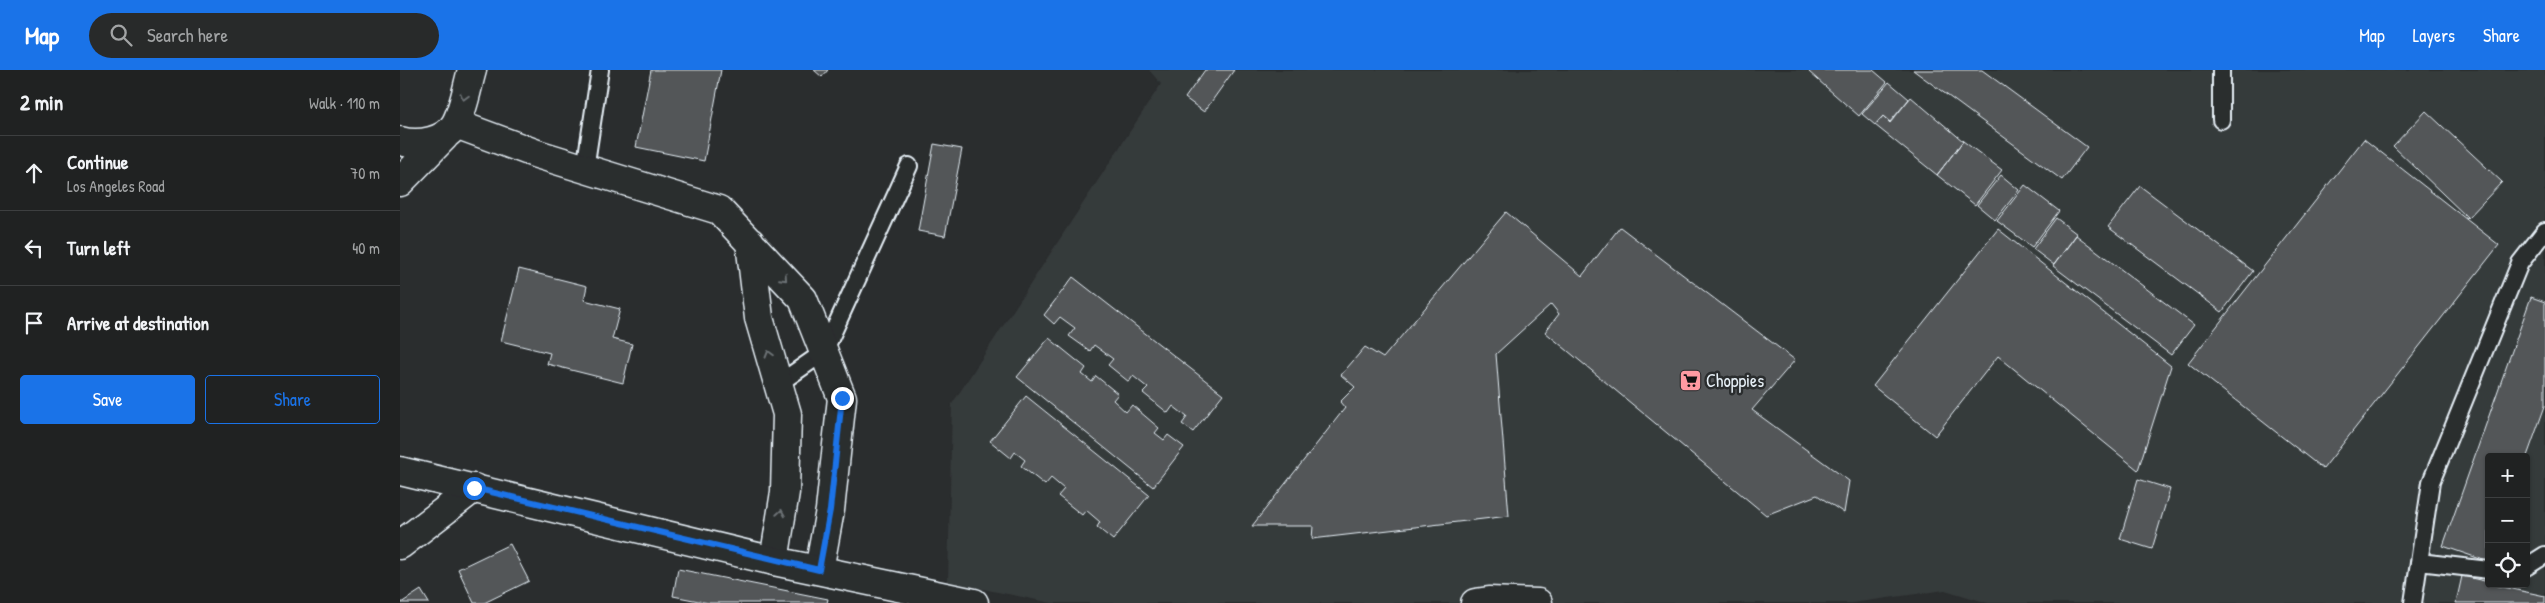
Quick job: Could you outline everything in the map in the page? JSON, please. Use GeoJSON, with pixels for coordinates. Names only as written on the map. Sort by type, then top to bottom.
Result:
{"type":"FeatureCollection","features":[{"type":"Feature","properties":{"kind":"street"},"geometry":{"type":"LineString","coordinates":[[400,182],[451,129],[472,70]]}},
{"type":"Feature","properties":{"kind":"street"},"geometry":{"type":"LineString","coordinates":[[400,140],[421,144],[451,129],[720,210],[804,299],[842,398],[830,510],[819,570]]}},
{"type":"Feature","properties":{"kind":"street"},"geometry":{"type":"LineString","coordinates":[[750,242],[759,318],[788,414],[785,492],[774,561]]}},
{"type":"Feature","properties":{"kind":"street"},"geometry":{"type":"LineString","coordinates":[[400,470],[774,561],[974,603]]}},
{"type":"Feature","properties":{"kind":"street"},"geometry":{"type":"LineString","coordinates":[[400,545],[474,488]]}},
{"type":"Feature","properties":{"kind":"street"},"geometry":{"type":"LineString","coordinates":[[1475,603],[1489,601],[1538,603]]}},
{"type":"Feature","properties":{"kind":"lane"},"geometry":{"type":"LineString","coordinates":[[586,169],[600,70]]}},
{"type":"Feature","properties":{"kind":"lane"},"geometry":{"type":"LineString","coordinates":[[2221,70],[2222,120]]}},
{"type":"Feature","properties":{"kind":"lane"},"geometry":{"type":"LineString","coordinates":[[778,384],[824,352],[909,166]]}},
{"type":"Feature","properties":{"kind":"lane"},"geometry":{"type":"LineString","coordinates":[[2413,603],[2431,482],[2520,263],[2545,231]]}},
{"type":"Feature","properties":{"kind":"lane"},"geometry":{"type":"LineString","coordinates":[[2530,564],[2545,555]]}},
{"type":"Feature","properties":{"kind":"lane"},"geometry":{"type":"LineString","coordinates":[[2419,562],[2485,570]]}},
{"type":"Feature","properties":{"kind":"shaded area"},"geometry":{"type":"Polygon","coordinates":[[[1149,70],[2545,70],[2545,603],[1988,603],[1945,590],[1852,603],[1052,603],[948,582],[952,404],[1161,84],[1149,70]]]}},
{"type":"Feature","properties":{"kind":"building"},"geometry":{"type":"Polygon","coordinates":[[[651,70],[721,70],[704,161],[636,147],[651,70]]]}},
{"type":"Feature","properties":{"kind":"building"},"geometry":{"type":"Polygon","coordinates":[[[814,70],[828,70],[822,77],[814,70]]]}},
{"type":"Feature","properties":{"kind":"building"},"geometry":{"type":"Polygon","coordinates":[[[1205,70],[1234,70],[1204,112],[1185,98],[1205,70]]]}},
{"type":"Feature","properties":{"kind":"building"},"geometry":{"type":"Polygon","coordinates":[[[1811,70],[1873,70],[1887,82],[1859,116],[1809,72],[1811,70]]]}},
{"type":"Feature","properties":{"kind":"building"},"geometry":{"type":"Polygon","coordinates":[[[1913,70],[1982,70],[2087,147],[2062,180],[1913,70]]]}},
{"type":"Feature","properties":{"kind":"building"},"geometry":{"type":"Polygon","coordinates":[[[1889,82],[1909,99],[1890,122],[1883,116],[1875,125],[1862,114],[1889,82]]]}},
{"type":"Feature","properties":{"kind":"building"},"geometry":{"type":"Polygon","coordinates":[[[1911,97],[1963,141],[1937,175],[1875,125],[1883,116],[1890,123],[1911,97]]]}},
{"type":"Feature","properties":{"kind":"building"},"geometry":{"type":"Polygon","coordinates":[[[2426,111],[2502,182],[2468,218],[2393,146],[2426,111]]]}},
{"type":"Feature","properties":{"kind":"building"},"geometry":{"type":"Polygon","coordinates":[[[2364,139],[2499,245],[2323,469],[2188,363],[2364,139]]]}},
{"type":"Feature","properties":{"kind":"building"},"geometry":{"type":"Polygon","coordinates":[[[1963,141],[2002,170],[1975,205],[1937,175],[1963,141]]]}},
{"type":"Feature","properties":{"kind":"building"},"geometry":{"type":"Polygon","coordinates":[[[934,144],[962,149],[945,236],[918,231],[934,144]]]}},
{"type":"Feature","properties":{"kind":"building"},"geometry":{"type":"Polygon","coordinates":[[[2001,175],[2019,190],[1995,220],[1977,205],[2001,175]]]}},
{"type":"Feature","properties":{"kind":"building"},"geometry":{"type":"Polygon","coordinates":[[[2025,185],[2059,211],[2032,247],[1997,221],[2025,185]]]}},
{"type":"Feature","properties":{"kind":"building"},"geometry":{"type":"Polygon","coordinates":[[[2140,186],[2253,271],[2222,312],[2108,227],[2140,186]]]}},
{"type":"Feature","properties":{"kind":"building","name":"Choppies"},"geometry":{"type":"Polygon","coordinates":[[[1506,212],[1582,276],[1620,227],[1795,360],[1752,410],[1849,481],[1844,513],[1817,495],[1766,515],[1545,332],[1559,314],[1551,304],[1496,354],[1509,516],[1312,539],[1313,526],[1252,526],[1345,408],[1340,402],[1355,387],[1341,375],[1365,347],[1383,358],[1506,212]]]}},
{"type":"Feature","properties":{"kind":"building"},"geometry":{"type":"Polygon","coordinates":[[[2056,218],[2077,234],[2054,265],[2033,249],[2056,218]]]}},
{"type":"Feature","properties":{"kind":"building"},"geometry":{"type":"Polygon","coordinates":[[[1998,229],[2171,366],[2138,470],[1998,356],[1935,436],[1873,386],[1998,229]]]}},
{"type":"Feature","properties":{"kind":"building"},"geometry":{"type":"Polygon","coordinates":[[[2076,235],[2194,325],[2171,355],[2053,266],[2076,235]]]}},
{"type":"Feature","properties":{"kind":"building"},"geometry":{"type":"Polygon","coordinates":[[[519,269],[587,286],[584,300],[620,309],[612,339],[632,344],[623,383],[547,364],[550,353],[501,341],[519,269]]]}},
{"type":"Feature","properties":{"kind":"building"},"geometry":{"type":"Polygon","coordinates":[[[1073,277],[1223,394],[1193,432],[1182,424],[1187,417],[1173,406],[1168,413],[1143,393],[1148,388],[1133,376],[1129,382],[1108,365],[1113,359],[1094,345],[1090,351],[1069,336],[1075,328],[1060,317],[1054,324],[1044,315],[1073,277]]]}},
{"type":"Feature","properties":{"kind":"building"},"geometry":{"type":"Polygon","coordinates":[[[2531,297],[2545,302],[2545,406],[2528,453],[2485,453],[2485,561],[2443,546],[2531,297]]]}},
{"type":"Feature","properties":{"kind":"building"},"geometry":{"type":"Polygon","coordinates":[[[1049,338],[1086,368],[1082,374],[1092,382],[1096,376],[1118,394],[1113,400],[1126,412],[1132,405],[1159,428],[1155,433],[1164,440],[1168,435],[1184,447],[1153,487],[1017,377],[1049,338]]]}},
{"type":"Feature","properties":{"kind":"building"},"geometry":{"type":"Polygon","coordinates":[[[1026,396],[1149,495],[1113,540],[1097,527],[1100,522],[1086,510],[1082,515],[1058,496],[1064,489],[1051,478],[1045,485],[1021,466],[1025,460],[1015,452],[1011,458],[990,441],[1026,396]]]}},
{"type":"Feature","properties":{"kind":"building"},"geometry":{"type":"Polygon","coordinates":[[[2138,479],[2170,489],[2152,549],[2120,539],[2138,479]]]}},
{"type":"Feature","properties":{"kind":"building"},"geometry":{"type":"Polygon","coordinates":[[[510,544],[529,581],[484,603],[474,603],[458,569],[510,544]]]}},
{"type":"Feature","properties":{"kind":"building"},"geometry":{"type":"Polygon","coordinates":[[[678,569],[828,599],[827,603],[709,603],[673,596],[678,569]]]}},
{"type":"Feature","properties":{"kind":"building"},"geometry":{"type":"Polygon","coordinates":[[[2462,576],[2485,581],[2485,588],[2508,588],[2545,596],[2545,603],[2456,603],[2462,576]]]}},
{"type":"Feature","properties":{"kind":"building"},"geometry":{"type":"Polygon","coordinates":[[[421,590],[429,603],[401,603],[421,590]]]}},
{"type":"Feature","properties":{"kind":"place","name":"Choppies"},"geometry":{"type":"Point","coordinates":[1690,381]}},
{"type":"Feature","properties":{"kind":"route"},"geometry":{"type":"LineString","coordinates":[[474,488],[774,561],[819,570],[830,510],[842,398]]}}]}
